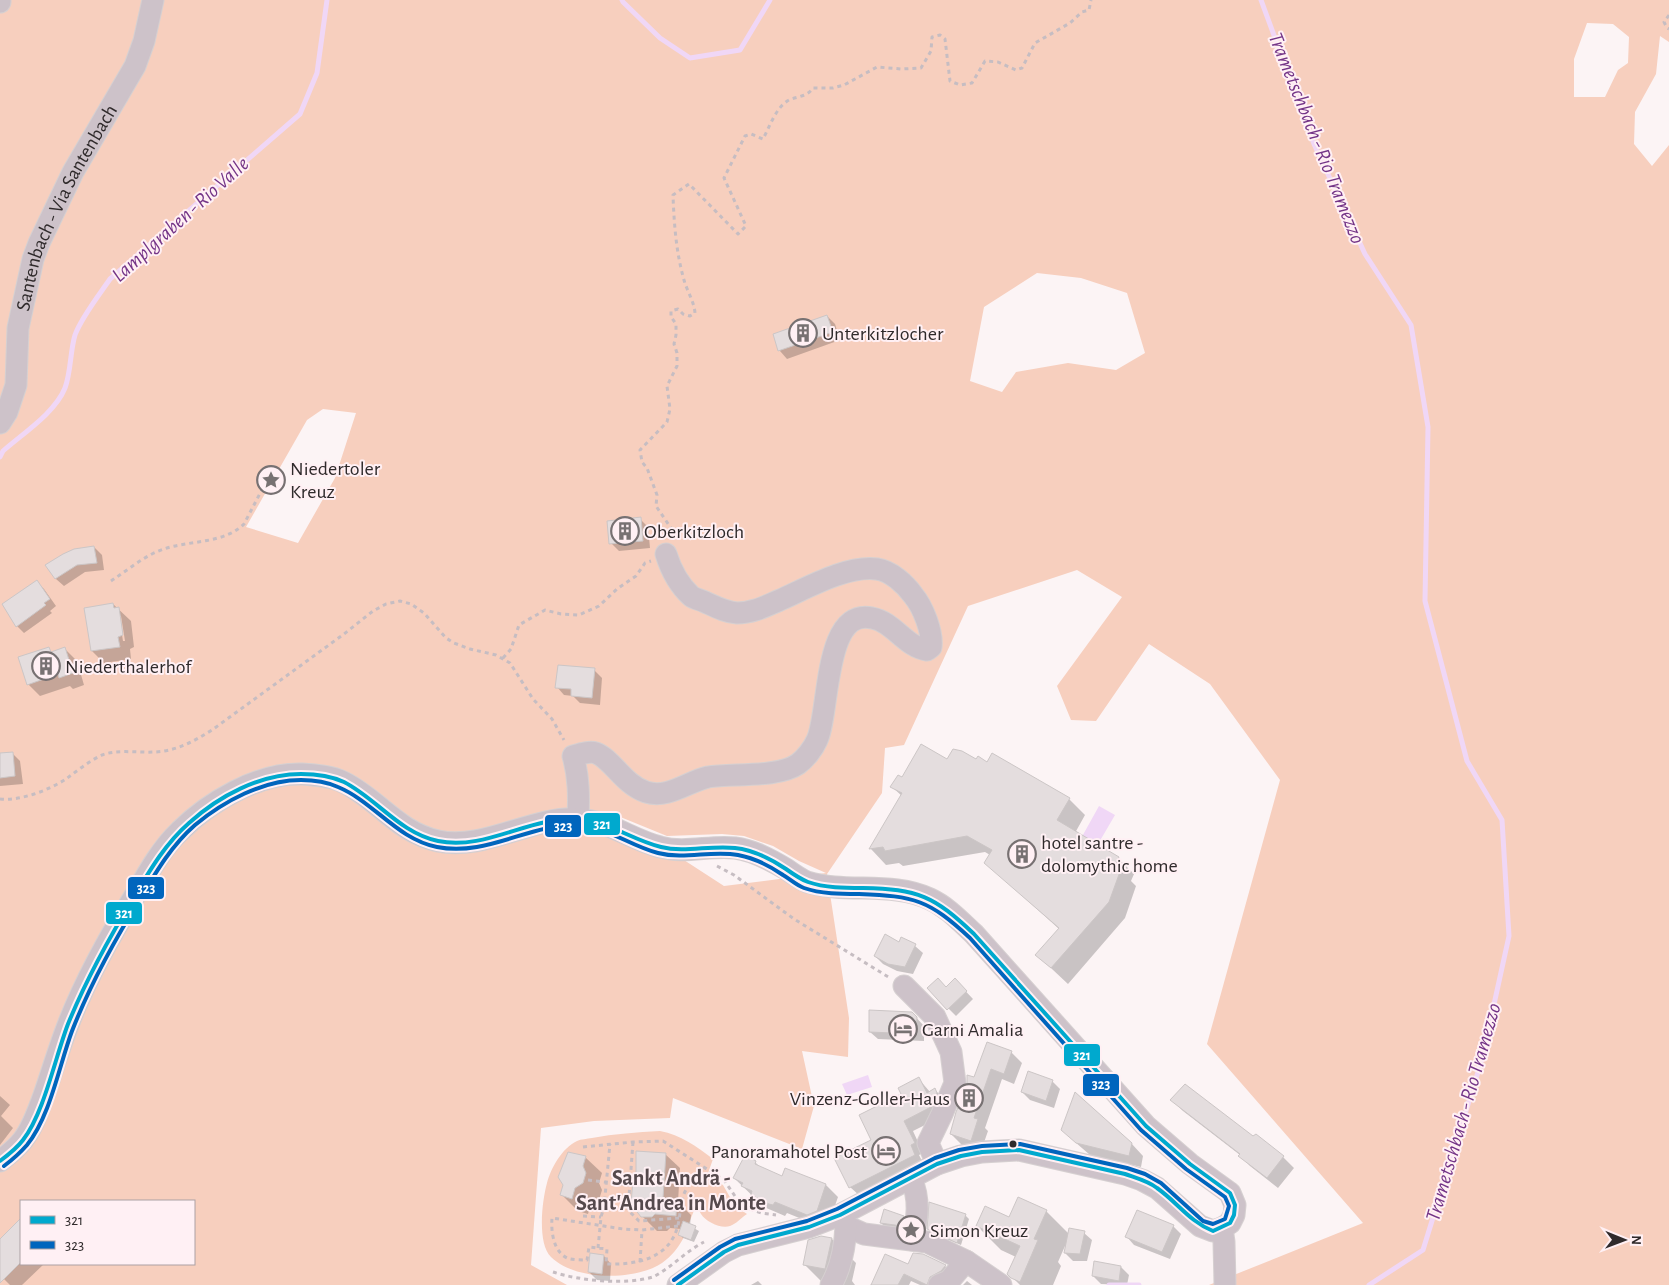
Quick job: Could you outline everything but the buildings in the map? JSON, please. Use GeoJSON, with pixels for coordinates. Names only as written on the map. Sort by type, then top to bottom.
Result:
{"type":"FeatureCollection","features":[{"type":"Feature","properties":{"kind":"street","name":"Santenbach - Via Santenbach"},"geometry":{"type":"LineString","coordinates":[[0,423],[7,412],[16,385],[18,328],[33,259],[47,224],[73,172],[135,66],[144,41],[153,0]]}},
{"type":"Feature","properties":{"kind":"street"},"geometry":{"type":"LineString","coordinates":[[578,819],[578,771],[573,756],[588,752],[596,753],[638,789],[660,794],[708,778],[781,770],[797,765],[808,754],[817,740],[832,658],[837,642],[851,622],[861,617],[885,622],[913,646],[927,650],[931,647],[930,629],[915,597],[906,586],[891,574],[877,569],[841,574],[766,606],[738,613],[726,612],[692,596],[671,571],[666,554]]}},
{"type":"Feature","properties":{"kind":"street"},"geometry":{"type":"LineString","coordinates":[[0,1161],[11,1153],[23,1140],[35,1121],[69,1022],[106,943],[154,863],[178,833],[204,809],[233,792],[268,779],[298,774],[324,776],[342,782],[361,792],[412,832],[440,841],[468,841],[498,836],[529,826],[578,819],[602,823],[664,848],[685,850],[736,848],[753,852],[805,881],[831,887],[898,891],[928,898],[948,910],[974,934],[1146,1126],[1190,1164],[1230,1194],[1235,1205],[1234,1215],[1223,1232],[1225,1285]]}},
{"type":"Feature","properties":{"kind":"street"},"geometry":{"type":"LineString","coordinates":[[904,986],[935,1017],[951,1052],[955,1083],[928,1142],[938,1164]]}},
{"type":"Feature","properties":{"kind":"street"},"geometry":{"type":"LineString","coordinates":[[678,1285],[724,1252],[738,1245],[809,1227],[843,1221],[911,1178],[938,1164],[982,1152],[1001,1150],[1019,1150],[1142,1180],[1157,1188],[1200,1226],[1213,1231],[1223,1232]]}},
{"type":"Feature","properties":{"kind":"street"},"geometry":{"type":"LineString","coordinates":[[911,1178],[915,1188],[918,1216],[912,1240]]}},
{"type":"Feature","properties":{"kind":"street"},"geometry":{"type":"LineString","coordinates":[[843,1221],[864,1234],[927,1242],[966,1261],[1001,1285]]}},
{"type":"Feature","properties":{"kind":"street"},"geometry":{"type":"LineString","coordinates":[[831,1285],[836,1276],[845,1239],[843,1221]]}},
{"type":"Feature","properties":{"kind":"street"},"geometry":{"type":"LineString","coordinates":[[939,1285],[949,1281],[966,1261]]}},
{"type":"Feature","properties":{"kind":"path"},"geometry":{"type":"LineString","coordinates":[[503,658],[511,649],[519,625],[545,610],[561,614],[579,615],[600,606],[617,589],[636,576],[645,563],[666,554],[673,531],[656,506],[657,495],[647,468],[642,462],[640,450],[667,422],[670,408],[667,386],[677,366],[677,352],[674,344],[676,324],[671,317],[671,311],[678,309],[683,314],[690,316],[695,313],[684,280],[675,234],[672,195],[689,184],[738,234],[746,226],[724,178],[745,136],[750,134],[763,139],[778,110],[788,100],[809,94],[813,88],[833,88],[844,85],[877,67],[921,68],[931,51],[932,37],[940,35],[945,39],[950,82],[960,85],[972,83],[985,61],[998,62],[1016,70],[1022,68],[1035,43],[1070,23],[1082,12],[1089,10],[1091,0]]}},
{"type":"Feature","properties":{"kind":"path"},"geometry":{"type":"LineString","coordinates":[[1669,15],[1664,22],[1669,29]]}},
{"type":"Feature","properties":{"kind":"path"},"geometry":{"type":"LineString","coordinates":[[111,581],[165,548],[218,538],[239,529],[244,524],[268,480]]}},
{"type":"Feature","properties":{"kind":"path"},"geometry":{"type":"LineString","coordinates":[[0,799],[19,797],[43,790],[64,780],[101,755],[167,751],[193,742],[373,612],[386,604],[400,601],[411,604],[424,614],[446,638],[454,643],[503,658],[510,662],[533,700],[552,719],[573,756]]}},
{"type":"Feature","properties":{"kind":"path"},"geometry":{"type":"LineString","coordinates":[[709,866],[719,866],[734,875],[794,919],[878,972],[904,986]]}},
{"type":"Feature","properties":{"kind":"path"},"geometry":{"type":"LineString","coordinates":[[583,1147],[663,1141],[724,1180],[739,1202],[745,1207],[761,1213],[779,1216]]}},
{"type":"Feature","properties":{"kind":"path"},"geometry":{"type":"LineString","coordinates":[[633,1142],[628,1210],[639,1221],[679,1218]]}},
{"type":"Feature","properties":{"kind":"path"},"geometry":{"type":"LineString","coordinates":[[598,1248],[610,1144]]}},
{"type":"Feature","properties":{"kind":"path"},"geometry":{"type":"LineString","coordinates":[[678,1226],[642,1230],[552,1218],[551,1232],[557,1248],[567,1258],[587,1260],[588,1247],[607,1249],[606,1264],[624,1265],[640,1262],[660,1253],[673,1240],[678,1226],[681,1201],[687,1188],[705,1167]]}},
{"type":"Feature","properties":{"kind":"path"},"geometry":{"type":"LineString","coordinates":[[588,1180],[630,1185]]}},
{"type":"Feature","properties":{"kind":"path"},"geometry":{"type":"LineString","coordinates":[[583,1216],[601,1217]]}},
{"type":"Feature","properties":{"kind":"path"},"geometry":{"type":"LineString","coordinates":[[640,1262],[642,1230]]}},
{"type":"Feature","properties":{"kind":"path"},"geometry":{"type":"LineString","coordinates":[[553,1272],[577,1279],[626,1284],[652,1277],[707,1240],[716,1244],[724,1252]]}},
{"type":"Feature","properties":{"kind":"shaded area"},"geometry":{"type":"Polygon","coordinates":[[[0,0],[1669,0],[1669,42],[1660,36],[1656,74],[1635,112],[1634,144],[1652,166],[1669,145],[1669,1285],[1209,1285],[1363,1223],[1207,1044],[1280,780],[1210,684],[1149,644],[1096,721],[1071,720],[1057,686],[1122,597],[1077,570],[968,606],[904,745],[885,748],[882,793],[827,874],[849,1018],[848,1057],[802,1051],[814,1106],[802,1149],[673,1098],[670,1118],[594,1121],[541,1128],[531,1265],[567,1285],[0,1285],[0,0]],[[1587,23],[1574,59],[1574,97],[1605,97],[1618,70],[1628,63],[1629,37],[1613,24],[1587,23]],[[1037,273],[984,307],[970,381],[1002,392],[1016,372],[1068,363],[1116,370],[1145,353],[1127,293],[1081,278],[1037,273]],[[323,409],[307,420],[246,527],[298,543],[335,478],[356,413],[323,409]],[[613,814],[724,886],[826,873],[799,861],[773,846],[744,836],[722,834],[667,836],[613,814]]]}},
{"type":"Feature","properties":{"kind":"shaded area"},"geometry":{"type":"Polygon","coordinates":[[[1099,806],[1115,815],[1094,851],[1079,842],[1099,806]]]}},
{"type":"Feature","properties":{"kind":"shaded area"},"geometry":{"type":"Polygon","coordinates":[[[868,1075],[872,1087],[847,1095],[842,1084],[868,1075]]]}},
{"type":"Feature","properties":{"kind":"shaded area"},"geometry":{"type":"Polygon","coordinates":[[[660,1131],[682,1138],[713,1159],[706,1179],[710,1178],[723,1185],[735,1206],[747,1214],[730,1226],[718,1226],[703,1217],[697,1203],[689,1223],[691,1240],[684,1237],[666,1260],[650,1269],[637,1273],[605,1276],[590,1274],[575,1271],[551,1257],[547,1251],[542,1232],[542,1211],[549,1177],[562,1153],[580,1140],[617,1134],[660,1131]]]}},
{"type":"Feature","properties":{"kind":"waterway","name":"Lamplgraben - Rio Valle"},"geometry":{"type":"LineString","coordinates":[[0,457],[3,451],[46,414],[60,397],[67,382],[75,335],[81,321],[110,279],[300,114],[317,73],[327,0]]}},
{"type":"Feature","properties":{"kind":"waterway","name":"Lamplgraben - Rio Valle"},"geometry":{"type":"LineString","coordinates":[[622,0],[660,38],[690,58],[740,50],[770,0]]}},
{"type":"Feature","properties":{"kind":"waterway","name":"Trametschbach - Rio Tramezzo"},"geometry":{"type":"LineString","coordinates":[[1261,0],[1314,144],[1365,254],[1411,325],[1428,427],[1425,601],[1467,761],[1502,820],[1509,936],[1482,1059],[1423,1250],[1369,1285]]}},
{"type":"Feature","properties":{"kind":"waterway","name":"Trametschbach - Rio Tramezzo"},"geometry":{"type":"LineString","coordinates":[[1109,1285],[1139,1285]]}},
{"type":"Feature","properties":{"kind":"transit line","name":"321"},"geometry":{"type":"LineString","coordinates":[[0,1161],[18,1146],[30,1129],[43,1100],[68,1024],[82,991],[116,928],[165,849],[180,831],[201,813],[241,788],[270,778],[306,774],[328,777],[344,782],[412,831],[438,841],[456,843],[491,838],[560,819],[589,820],[650,844],[670,849],[726,847],[748,851],[768,858],[799,878],[815,884],[835,887],[898,890],[924,897],[948,911],[974,934],[1146,1126],[1190,1164],[1230,1193],[1235,1205],[1234,1215],[1230,1223],[1213,1231],[1190,1217],[1164,1193],[1142,1180],[1125,1174],[1019,1150],[982,1152],[961,1156],[937,1164],[840,1215],[809,1227],[738,1245],[724,1252],[678,1285]]}},
{"type":"Feature","properties":{"kind":"transit line","name":"323"},"geometry":{"type":"LineString","coordinates":[[4,1166],[27,1145],[42,1120],[72,1031],[95,980],[130,915],[171,851],[195,825],[231,800],[272,784],[306,780],[338,787],[363,802],[410,836],[423,843],[437,847],[473,848],[542,829],[559,826],[588,826],[608,832],[648,850],[668,855],[728,854],[744,856],[756,860],[798,885],[811,890],[831,893],[894,896],[920,902],[943,915],[970,938],[1141,1130],[1186,1169],[1225,1197],[1229,1206],[1225,1219],[1213,1224],[1203,1221],[1161,1183],[1145,1174],[1127,1168],[1020,1144],[982,1146],[959,1150],[935,1158],[837,1209],[807,1221],[735,1239],[720,1247],[674,1280]]}},
{"type":"Feature","properties":{"kind":"place","name":"Unterkitzlocher"},"geometry":{"type":"Point","coordinates":[803,333]}},
{"type":"Feature","properties":{"kind":"place","name":"Niedertoler Kreuz"},"geometry":{"type":"Point","coordinates":[271,480]}},
{"type":"Feature","properties":{"kind":"place","name":"Oberkitzloch"},"geometry":{"type":"Point","coordinates":[625,531]}},
{"type":"Feature","properties":{"kind":"place","name":"Niederthalerhof"},"geometry":{"type":"Point","coordinates":[46,666]}},
{"type":"Feature","properties":{"kind":"place","name":"hotel santre - dolomythic home"},"geometry":{"type":"Point","coordinates":[1022,854]}},
{"type":"Feature","properties":{"kind":"place","name":"Garni Amalia"},"geometry":{"type":"Point","coordinates":[903,1029]}},
{"type":"Feature","properties":{"kind":"place","name":"Vinzenz-Goller-Haus"},"geometry":{"type":"Point","coordinates":[969,1098]}},
{"type":"Feature","properties":{"kind":"place","name":"Panoramahotel Post"},"geometry":{"type":"Point","coordinates":[886,1151]}},
{"type":"Feature","properties":{"kind":"place","name":"Simon Kreuz"},"geometry":{"type":"Point","coordinates":[911,1230]}},
{"type":"Feature","properties":{"kind":"district","name":"Sankt Andrä - Sant'Andrea in Monte"},"geometry":{"type":"Point","coordinates":[671,1190]}}]}
